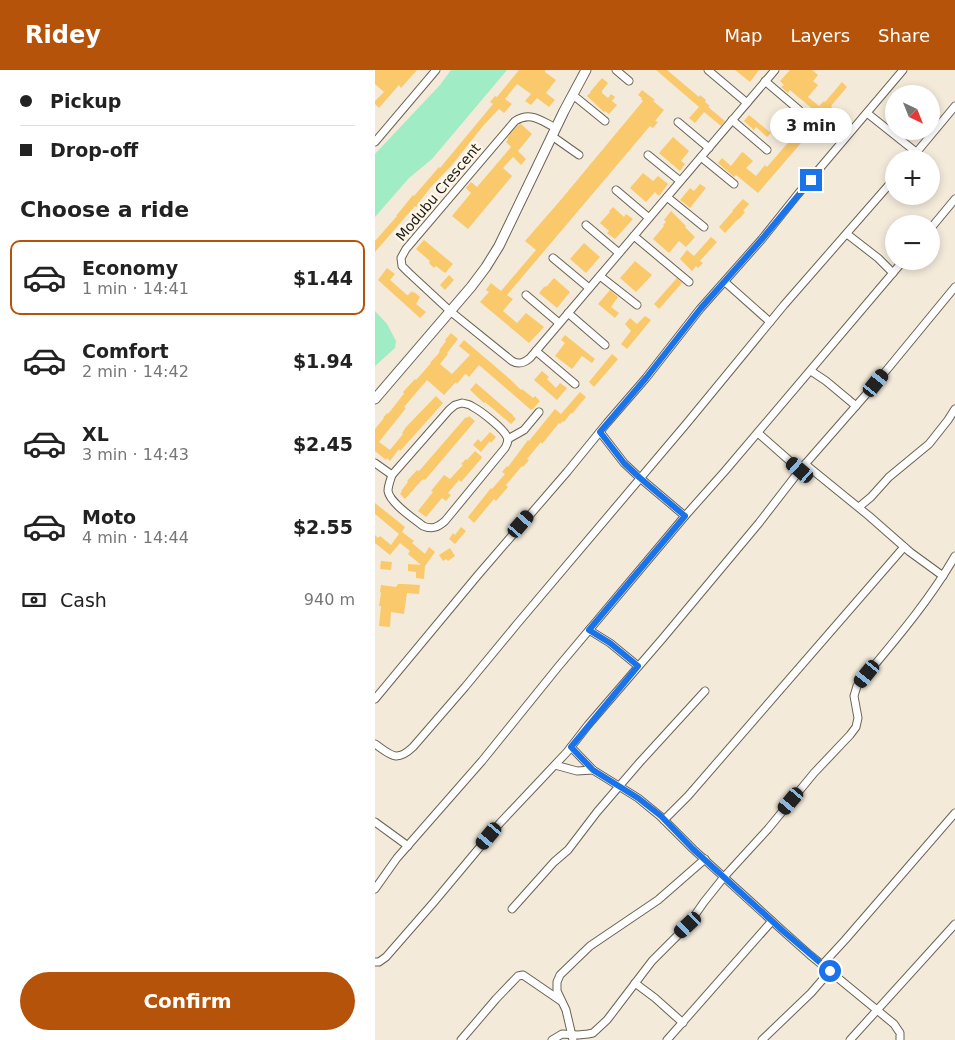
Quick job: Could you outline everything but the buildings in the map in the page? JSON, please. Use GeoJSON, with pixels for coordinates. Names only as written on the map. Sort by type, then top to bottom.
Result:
{"type":"FeatureCollection","features":[{"type":"Feature","properties":{"kind":"street"},"geometry":{"type":"LineString","coordinates":[[375,142],[436,70]]}},
{"type":"Feature","properties":{"kind":"street"},"geometry":{"type":"LineString","coordinates":[[375,399],[471,288],[491,260],[586,70]]}},
{"type":"Feature","properties":{"kind":"street"},"geometry":{"type":"LineString","coordinates":[[616,70],[629,81]]}},
{"type":"Feature","properties":{"kind":"street"},"geometry":{"type":"LineString","coordinates":[[708,70],[747,103]]}},
{"type":"Feature","properties":{"kind":"street"},"geometry":{"type":"LineString","coordinates":[[450,311],[512,361],[521,364],[525,362],[775,70]]}},
{"type":"Feature","properties":{"kind":"street"},"geometry":{"type":"LineString","coordinates":[[375,700],[646,378],[701,308],[903,70]]}},
{"type":"Feature","properties":{"kind":"street"},"geometry":{"type":"LineString","coordinates":[[765,81],[799,110]]}},
{"type":"Feature","properties":{"kind":"street"},"geometry":{"type":"LineString","coordinates":[[573,94],[605,121]]}},
{"type":"Feature","properties":{"kind":"street"},"geometry":{"type":"LineString","coordinates":[[918,150],[955,106]]}},
{"type":"Feature","properties":{"kind":"street"},"geometry":{"type":"LineString","coordinates":[[867,113],[913,150]]}},
{"type":"Feature","properties":{"kind":"street","name":"Modubu Crescent"},"geometry":{"type":"LineString","coordinates":[[450,311],[402,266],[401,258],[406,249],[515,121],[521,117],[529,116],[538,119],[554,132]]}},
{"type":"Feature","properties":{"kind":"street"},"geometry":{"type":"LineString","coordinates":[[732,120],[767,150]]}},
{"type":"Feature","properties":{"kind":"street"},"geometry":{"type":"LineString","coordinates":[[678,122],[709,148]]}},
{"type":"Feature","properties":{"kind":"street"},"geometry":{"type":"LineString","coordinates":[[554,132],[579,155]]}},
{"type":"Feature","properties":{"kind":"street"},"geometry":{"type":"LineString","coordinates":[[648,155],[680,181]]}},
{"type":"Feature","properties":{"kind":"street"},"geometry":{"type":"LineString","coordinates":[[701,157],[734,184]]}},
{"type":"Feature","properties":{"kind":"street"},"geometry":{"type":"LineString","coordinates":[[616,190],[649,218]]}},
{"type":"Feature","properties":{"kind":"street"},"geometry":{"type":"LineString","coordinates":[[375,744],[391,755],[399,757],[405,755],[413,747],[770,322],[885,190]]}},
{"type":"Feature","properties":{"kind":"street"},"geometry":{"type":"LineString","coordinates":[[667,197],[704,227]]}},
{"type":"Feature","properties":{"kind":"street"},"geometry":{"type":"LineString","coordinates":[[940,217],[955,199]]}},
{"type":"Feature","properties":{"kind":"street"},"geometry":{"type":"LineString","coordinates":[[586,225],[619,253]]}},
{"type":"Feature","properties":{"kind":"street"},"geometry":{"type":"LineString","coordinates":[[847,234],[878,258],[893,273]]}},
{"type":"Feature","properties":{"kind":"street"},"geometry":{"type":"LineString","coordinates":[[634,236],[689,282]]}},
{"type":"Feature","properties":{"kind":"street"},"geometry":{"type":"LineString","coordinates":[[553,258],[589,288]]}},
{"type":"Feature","properties":{"kind":"street"},"geometry":{"type":"LineString","coordinates":[[375,889],[397,858],[482,761],[685,516],[896,270]]}},
{"type":"Feature","properties":{"kind":"street"},"geometry":{"type":"LineString","coordinates":[[600,276],[637,305]]}},
{"type":"Feature","properties":{"kind":"street"},"geometry":{"type":"LineString","coordinates":[[725,282],[770,322]]}},
{"type":"Feature","properties":{"kind":"street"},"geometry":{"type":"LineString","coordinates":[[375,962],[379,962],[386,957],[500,823],[571,747],[955,287]]}},
{"type":"Feature","properties":{"kind":"street"},"geometry":{"type":"LineString","coordinates":[[526,295],[559,323]]}},
{"type":"Feature","properties":{"kind":"street"},"geometry":{"type":"LineString","coordinates":[[568,314],[605,345]]}},
{"type":"Feature","properties":{"kind":"street"},"geometry":{"type":"LineString","coordinates":[[536,351],[575,384]]}},
{"type":"Feature","properties":{"kind":"street"},"geometry":{"type":"LineString","coordinates":[[811,371],[856,406]]}},
{"type":"Feature","properties":{"kind":"street"},"geometry":{"type":"LineString","coordinates":[[462,403],[475,407],[503,431],[508,439],[505,448],[440,526],[433,528],[423,526],[389,496],[388,489],[392,475],[455,405],[462,403]]}},
{"type":"Feature","properties":{"kind":"street"},"geometry":{"type":"LineString","coordinates":[[859,507],[889,477],[929,444],[955,409]]}},
{"type":"Feature","properties":{"kind":"street"},"geometry":{"type":"LineString","coordinates":[[508,439],[524,430],[539,412]]}},
{"type":"Feature","properties":{"kind":"street"},"geometry":{"type":"LineString","coordinates":[[600,432],[624,463],[685,516]]}},
{"type":"Feature","properties":{"kind":"street"},"geometry":{"type":"LineString","coordinates":[[758,432],[859,507],[904,547],[943,576]]}},
{"type":"Feature","properties":{"kind":"street"},"geometry":{"type":"LineString","coordinates":[[375,463],[392,475]]}},
{"type":"Feature","properties":{"kind":"street"},"geometry":{"type":"LineString","coordinates":[[664,820],[706,775],[904,547]]}},
{"type":"Feature","properties":{"kind":"street"},"geometry":{"type":"LineString","coordinates":[[552,1040],[562,1034],[573,1037],[593,1033],[607,1020],[652,962],[688,925],[724,877],[768,829],[814,773],[850,735],[856,727],[858,718],[854,696],[857,686],[888,649],[943,576],[955,556]]}},
{"type":"Feature","properties":{"kind":"street"},"geometry":{"type":"LineString","coordinates":[[589,630],[610,643],[638,666]]}},
{"type":"Feature","properties":{"kind":"street"},"geometry":{"type":"LineString","coordinates":[[512,909],[568,850],[597,812],[640,762],[705,691]]}},
{"type":"Feature","properties":{"kind":"street"},"geometry":{"type":"LineString","coordinates":[[571,747],[593,770],[638,798],[664,820],[773,921],[894,1024],[901,1033],[900,1040]]}},
{"type":"Feature","properties":{"kind":"street"},"geometry":{"type":"LineString","coordinates":[[555,765],[577,771],[593,770]]}},
{"type":"Feature","properties":{"kind":"street"},"geometry":{"type":"LineString","coordinates":[[822,964],[955,813]]}},
{"type":"Feature","properties":{"kind":"street"},"geometry":{"type":"LineString","coordinates":[[375,822],[408,846]]}},
{"type":"Feature","properties":{"kind":"street"},"geometry":{"type":"LineString","coordinates":[[573,1037],[566,1010],[557,990],[557,982],[560,975],[590,946],[658,900],[705,859]]}},
{"type":"Feature","properties":{"kind":"street"},"geometry":{"type":"LineString","coordinates":[[667,1040],[773,921]]}},
{"type":"Feature","properties":{"kind":"street"},"geometry":{"type":"LineString","coordinates":[[851,1040],[955,924]]}},
{"type":"Feature","properties":{"kind":"street"},"geometry":{"type":"LineString","coordinates":[[762,1040],[811,993],[830,971]]}},
{"type":"Feature","properties":{"kind":"street"},"geometry":{"type":"LineString","coordinates":[[461,1040],[517,976],[523,975],[562,1001]]}},
{"type":"Feature","properties":{"kind":"street"},"geometry":{"type":"LineString","coordinates":[[543,988],[557,982]]}},
{"type":"Feature","properties":{"kind":"street"},"geometry":{"type":"LineString","coordinates":[[635,983],[683,1023]]}},
{"type":"Feature","properties":{"kind":"green space"},"geometry":{"type":"Polygon","coordinates":[[[451,70],[507,70],[432,159],[409,178],[375,217],[375,154],[440,85],[451,70]]]}},
{"type":"Feature","properties":{"kind":"green space"},"geometry":{"type":"Polygon","coordinates":[[[375,311],[387,324],[396,341],[395,348],[375,366],[375,311]]]}},
{"type":"Feature","properties":{"kind":"route"},"geometry":{"type":"LineString","coordinates":[[811,180],[701,308],[646,378],[600,432],[624,463],[685,516],[589,630],[610,643],[638,666],[571,747],[593,770],[638,798],[661,816],[693,849],[830,971]]}}]}
